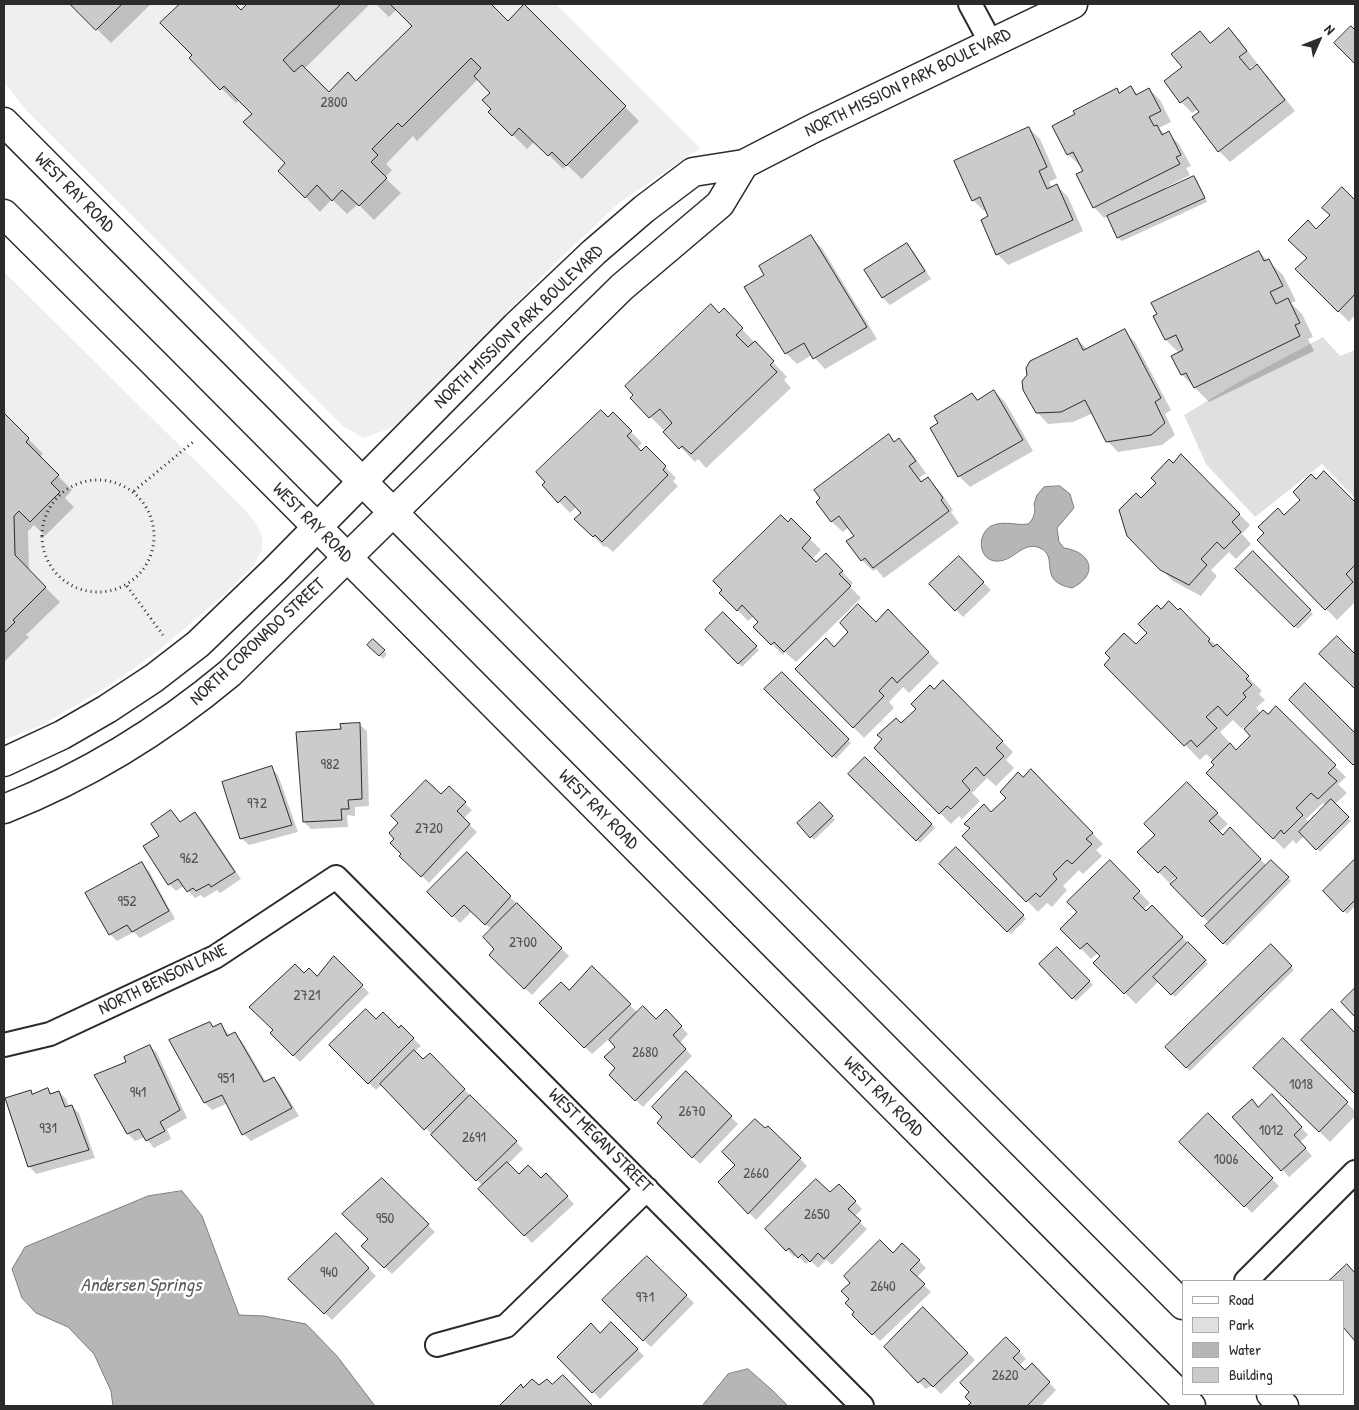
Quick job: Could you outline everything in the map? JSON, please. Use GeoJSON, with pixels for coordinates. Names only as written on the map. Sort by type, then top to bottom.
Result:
{"type":"FeatureCollection","features":[{"type":"Feature","properties":{"kind":"main road","name":"NORTH MISSION PARK BOULEVARD"},"geometry":{"type":"LineString","coordinates":[[316,528],[516,326],[594,252],[644,209],[693,172],[744,164],[814,128],[1074,4]]}},
{"type":"Feature","properties":{"kind":"main road","name":"WEST RAY ROAD"},"geometry":{"type":"LineString","coordinates":[[4,122],[1182,1304]]}},
{"type":"Feature","properties":{"kind":"main road"},"geometry":{"type":"LineString","coordinates":[[393,513],[622,287],[720,204],[744,164]]}},
{"type":"Feature","properties":{"kind":"main road","name":"WEST RAY ROAD"},"geometry":{"type":"LineString","coordinates":[[4,214],[1191,1406]]}},
{"type":"Feature","properties":{"kind":"main road","name":"NORTH CORONADO STREET"},"geometry":{"type":"LineString","coordinates":[[4,808],[78,774],[140,739],[192,704],[230,673],[264,641],[393,513]]}},
{"type":"Feature","properties":{"kind":"main road"},"geometry":{"type":"LineString","coordinates":[[4,762],[62,735],[107,709],[154,678],[198,644],[316,528]]}},
{"type":"Feature","properties":{"kind":"main road"},"geometry":{"type":"LineString","coordinates":[[1272,1395],[1284,1406]]}},
{"type":"Feature","properties":{"kind":"street"},"geometry":{"type":"LineString","coordinates":[[970,4],[991,43]]}},
{"type":"Feature","properties":{"kind":"street","name":"NORTH BENSON LANE"},"geometry":{"type":"LineString","coordinates":[[4,1045],[50,1034],[215,957],[336,877]]}},
{"type":"Feature","properties":{"kind":"street","name":"WEST MEGAN STREET"},"geometry":{"type":"LineString","coordinates":[[336,877],[862,1406]]}},
{"type":"Feature","properties":{"kind":"street"},"geometry":{"type":"LineString","coordinates":[[1247,1280],[1355,1172]]}},
{"type":"Feature","properties":{"kind":"street"},"geometry":{"type":"LineString","coordinates":[[437,1345],[506,1326],[648,1190]]}},
{"type":"Feature","properties":{"kind":"path"},"geometry":{"type":"LineString","coordinates":[[134,492],[214,424]]}},
{"type":"Feature","properties":{"kind":"path"},"geometry":{"type":"LineString","coordinates":[[99,479],[118,482],[134,492],[146,506],[154,522],[155,541],[151,558],[141,574],[126,586],[108,592],[90,592],[72,586],[57,574],[46,559],[42,540],[43,521],[51,504],[64,490],[80,482],[99,479]]}},
{"type":"Feature","properties":{"kind":"path"},"geometry":{"type":"LineString","coordinates":[[126,586],[179,658]]}},
{"type":"Feature","properties":{"kind":"shaded area"},"geometry":{"type":"Polygon","coordinates":[[[4,4],[556,4],[700,148],[620,202],[555,263],[405,416],[391,428],[364,438],[343,426],[27,111],[4,82],[4,4]]]}},
{"type":"Feature","properties":{"kind":"shaded area"},"geometry":{"type":"Polygon","coordinates":[[[4,272],[243,508],[255,522],[262,537],[262,549],[254,565],[224,595],[158,651],[110,685],[42,725],[4,740],[4,272]]]}},
{"type":"Feature","properties":{"kind":"green space"},"geometry":{"type":"Polygon","coordinates":[[[1323,337],[1340,356],[1355,350],[1355,498],[1322,464],[1255,517],[1206,464],[1184,415],[1237,383],[1323,337]]]}},
{"type":"Feature","properties":{"kind":"water"},"geometry":{"type":"Polygon","coordinates":[[[1060,486],[1070,494],[1074,508],[1057,528],[1059,542],[1064,548],[1081,554],[1089,565],[1086,577],[1081,583],[1072,588],[1061,585],[1051,575],[1046,552],[1040,548],[1028,547],[1008,559],[995,561],[985,556],[981,546],[983,535],[991,526],[1001,523],[1028,524],[1034,515],[1034,504],[1037,495],[1044,487],[1060,486]]]}},
{"type":"Feature","properties":{"kind":"water","name":"Andersen Springs"},"geometry":{"type":"Polygon","coordinates":[[[182,1191],[202,1216],[239,1315],[264,1316],[306,1324],[337,1356],[375,1406],[113,1406],[111,1391],[94,1354],[68,1327],[36,1313],[22,1298],[12,1269],[25,1247],[148,1196],[182,1191]]]}},
{"type":"Feature","properties":{"kind":"water"},"geometry":{"type":"Polygon","coordinates":[[[748,1369],[788,1406],[702,1406],[728,1374],[748,1369]]]}},
{"type":"Feature","properties":{"kind":"building"},"geometry":{"type":"Polygon","coordinates":[[[70,4],[122,4],[96,30],[70,4]]]}},
{"type":"Feature","properties":{"kind":"building"},"geometry":{"type":"Polygon","coordinates":[[[180,4],[235,4],[241,10],[247,4],[341,4],[283,60],[294,72],[302,65],[329,92],[348,72],[356,81],[412,26],[390,4],[491,4],[508,21],[524,4],[626,106],[566,166],[552,152],[548,156],[519,128],[512,136],[488,112],[491,109],[482,100],[490,93],[474,76],[481,68],[471,58],[402,127],[398,123],[372,149],[378,155],[371,162],[387,178],[359,206],[342,190],[332,201],[317,185],[305,198],[278,171],[285,163],[243,122],[252,114],[224,86],[220,90],[189,58],[192,55],[160,23],[180,4]]]}},
{"type":"Feature","properties":{"kind":"building"},"geometry":{"type":"Polygon","coordinates":[[[1351,26],[1355,30],[1355,64],[1334,43],[1351,26]]]}},
{"type":"Feature","properties":{"kind":"building"},"geometry":{"type":"Polygon","coordinates":[[[1229,28],[1247,51],[1239,57],[1250,70],[1257,64],[1285,100],[1218,152],[1192,117],[1199,112],[1188,97],[1180,103],[1164,81],[1182,67],[1171,54],[1200,31],[1210,43],[1229,28]]]}},
{"type":"Feature","properties":{"kind":"building"},"geometry":{"type":"Polygon","coordinates":[[[1131,86],[1136,95],[1149,88],[1161,111],[1149,117],[1154,126],[1157,125],[1162,135],[1169,131],[1181,155],[1176,157],[1180,164],[1093,208],[1076,174],[1083,171],[1073,152],[1067,155],[1052,126],[1075,114],[1073,111],[1117,88],[1119,93],[1131,86]]]}},
{"type":"Feature","properties":{"kind":"building"},"geometry":{"type":"Polygon","coordinates":[[[1029,127],[1047,167],[1039,171],[1047,189],[1057,184],[1073,220],[996,255],[981,220],[988,216],[980,197],[972,201],[954,161],[1029,127]]]}},
{"type":"Feature","properties":{"kind":"building"},"geometry":{"type":"Polygon","coordinates":[[[1194,176],[1205,198],[1117,238],[1107,216],[1194,176]]]}},
{"type":"Feature","properties":{"kind":"building"},"geometry":{"type":"Polygon","coordinates":[[[1342,187],[1355,200],[1355,294],[1338,312],[1295,269],[1307,258],[1288,240],[1308,220],[1316,229],[1330,215],[1322,208],[1342,187]]]}},
{"type":"Feature","properties":{"kind":"building"},"geometry":{"type":"Polygon","coordinates":[[[811,235],[867,327],[813,359],[804,343],[785,354],[744,287],[764,275],[759,266],[811,235]]]}},
{"type":"Feature","properties":{"kind":"building"},"geometry":{"type":"Polygon","coordinates":[[[907,243],[925,271],[882,298],[864,270],[907,243]]]}},
{"type":"Feature","properties":{"kind":"building"},"geometry":{"type":"Polygon","coordinates":[[[1259,251],[1264,261],[1269,259],[1283,286],[1270,292],[1276,304],[1288,298],[1300,323],[1295,325],[1300,336],[1194,388],[1186,373],[1181,375],[1171,356],[1183,350],[1176,335],[1165,340],[1153,316],[1157,314],[1151,303],[1259,251]]]}},
{"type":"Feature","properties":{"kind":"building"},"geometry":{"type":"Polygon","coordinates":[[[711,304],[719,313],[724,308],[743,328],[736,335],[748,347],[755,341],[774,361],[770,365],[777,372],[691,454],[682,446],[679,449],[663,432],[672,423],[660,409],[649,418],[630,398],[633,395],[625,386],[711,304]]]}},
{"type":"Feature","properties":{"kind":"building"},"geometry":{"type":"Polygon","coordinates":[[[1125,329],[1161,398],[1155,402],[1165,423],[1151,435],[1106,442],[1085,400],[1061,412],[1036,413],[1023,390],[1022,381],[1027,375],[1026,368],[1030,361],[1077,338],[1083,350],[1125,329]]]}},
{"type":"Feature","properties":{"kind":"building"},"geometry":{"type":"Polygon","coordinates":[[[994,390],[1023,440],[958,477],[930,428],[938,423],[934,416],[972,393],[977,400],[994,390]]]}},
{"type":"Feature","properties":{"kind":"building"},"geometry":{"type":"Polygon","coordinates":[[[601,410],[608,417],[613,412],[632,431],[627,436],[641,451],[646,446],[666,466],[663,470],[668,475],[602,542],[595,535],[593,537],[574,519],[581,513],[565,496],[558,503],[542,485],[545,482],[536,472],[601,410]]]}},
{"type":"Feature","properties":{"kind":"building"},"geometry":{"type":"Polygon","coordinates":[[[4,413],[29,438],[26,442],[59,475],[51,483],[60,492],[30,522],[19,511],[14,516],[15,555],[46,587],[13,620],[15,622],[4,633],[4,413]]]}},
{"type":"Feature","properties":{"kind":"building"},"geometry":{"type":"Polygon","coordinates":[[[889,434],[894,442],[899,438],[916,461],[909,466],[921,482],[928,477],[943,498],[941,500],[949,511],[873,568],[865,558],[861,561],[846,541],[854,536],[839,516],[831,522],[816,502],[820,498],[814,490],[889,434]]]}},
{"type":"Feature","properties":{"kind":"building"},"geometry":{"type":"Polygon","coordinates":[[[1181,454],[1240,514],[1232,522],[1241,532],[1224,549],[1217,542],[1201,559],[1207,565],[1189,585],[1160,570],[1127,536],[1119,510],[1136,493],[1141,498],[1156,483],[1151,478],[1169,459],[1173,463],[1181,454]]]}},
{"type":"Feature","properties":{"kind":"building"},"geometry":{"type":"Polygon","coordinates":[[[1324,471],[1355,502],[1355,565],[1346,574],[1353,582],[1325,610],[1257,540],[1264,533],[1258,527],[1278,508],[1284,515],[1300,500],[1293,492],[1311,474],[1316,479],[1324,471]]]}},
{"type":"Feature","properties":{"kind":"building"},"geometry":{"type":"Polygon","coordinates":[[[781,515],[788,522],[791,518],[811,538],[802,548],[816,562],[826,553],[843,571],[839,574],[851,586],[784,652],[774,642],[771,645],[753,627],[758,622],[742,605],[737,611],[719,593],[722,590],[713,581],[781,515]]]}},
{"type":"Feature","properties":{"kind":"building"},"geometry":{"type":"Polygon","coordinates":[[[1253,551],[1311,610],[1294,627],[1235,569],[1253,551]]]}},
{"type":"Feature","properties":{"kind":"building"},"geometry":{"type":"Polygon","coordinates":[[[959,556],[984,582],[955,611],[929,584],[959,556]]]}},
{"type":"Feature","properties":{"kind":"building"},"geometry":{"type":"Polygon","coordinates":[[[1169,601],[1178,610],[1180,608],[1210,639],[1208,641],[1213,647],[1217,644],[1249,676],[1246,679],[1252,685],[1243,693],[1246,697],[1227,716],[1218,706],[1206,717],[1217,728],[1197,747],[1191,740],[1184,746],[1104,665],[1110,658],[1105,653],[1124,633],[1136,644],[1147,633],[1138,624],[1157,605],[1161,609],[1169,601]]]}},
{"type":"Feature","properties":{"kind":"building"},"geometry":{"type":"Polygon","coordinates":[[[858,604],[876,622],[888,609],[929,652],[897,683],[892,677],[879,691],[884,696],[853,728],[795,669],[826,638],[834,647],[848,632],[840,623],[858,604]]]}},
{"type":"Feature","properties":{"kind":"building"},"geometry":{"type":"Polygon","coordinates":[[[723,612],[757,646],[738,664],[705,630],[723,612]]]}},
{"type":"Feature","properties":{"kind":"building"},"geometry":{"type":"Polygon","coordinates":[[[1337,636],[1355,654],[1355,689],[1319,654],[1337,636]]]}},
{"type":"Feature","properties":{"kind":"building"},"geometry":{"type":"Polygon","coordinates":[[[373,639],[385,650],[379,656],[367,645],[373,639]]]}},
{"type":"Feature","properties":{"kind":"building"},"geometry":{"type":"Polygon","coordinates":[[[782,672],[849,739],[832,757],[764,689],[782,672]]]}},
{"type":"Feature","properties":{"kind":"building"},"geometry":{"type":"Polygon","coordinates":[[[943,680],[1003,741],[996,748],[1004,756],[984,776],[976,767],[962,781],[970,790],[951,809],[947,806],[939,814],[874,748],[882,739],[877,735],[896,718],[901,723],[916,709],[911,704],[930,685],[934,689],[943,680]]]}},
{"type":"Feature","properties":{"kind":"building"},"geometry":{"type":"Polygon","coordinates":[[[1305,683],[1355,733],[1355,763],[1353,765],[1289,700],[1305,683]]]}},
{"type":"Feature","properties":{"kind":"building"},"geometry":{"type":"Polygon","coordinates":[[[1276,706],[1336,765],[1328,773],[1337,781],[1318,799],[1311,793],[1296,808],[1303,815],[1284,834],[1281,830],[1273,839],[1206,773],[1214,765],[1211,762],[1230,743],[1236,750],[1250,736],[1244,729],[1263,710],[1268,714],[1276,706]]]}},
{"type":"Feature","properties":{"kind":"building"},"geometry":{"type":"Polygon","coordinates":[[[360,723],[362,799],[348,800],[349,809],[341,809],[342,820],[303,822],[296,732],[341,729],[340,724],[360,723]]]}},
{"type":"Feature","properties":{"kind":"building"},"geometry":{"type":"Polygon","coordinates":[[[865,757],[932,824],[916,841],[848,774],[865,757]]]}},
{"type":"Feature","properties":{"kind":"building"},"geometry":{"type":"Polygon","coordinates":[[[272,766],[292,825],[240,839],[222,782],[272,766]]]}},
{"type":"Feature","properties":{"kind":"building"},"geometry":{"type":"Polygon","coordinates":[[[1031,769],[1093,833],[1086,839],[1092,844],[1072,864],[1067,860],[1053,874],[1057,879],[1040,897],[1036,893],[1026,902],[962,836],[970,828],[964,824],[984,804],[991,812],[1006,798],[1000,792],[1018,772],[1023,777],[1031,769]]]}},
{"type":"Feature","properties":{"kind":"building"},"geometry":{"type":"Polygon","coordinates":[[[426,780],[441,794],[449,786],[466,802],[457,811],[470,824],[421,877],[399,856],[401,854],[390,843],[394,839],[389,833],[398,823],[391,816],[426,780]]]}},
{"type":"Feature","properties":{"kind":"building"},"geometry":{"type":"Polygon","coordinates":[[[1187,782],[1218,813],[1209,821],[1223,835],[1230,827],[1261,859],[1202,917],[1170,884],[1177,878],[1165,866],[1158,873],[1137,852],[1155,835],[1144,824],[1187,782]]]}},
{"type":"Feature","properties":{"kind":"building"},"geometry":{"type":"Polygon","coordinates":[[[1331,799],[1349,817],[1316,850],[1299,832],[1331,799]]]}},
{"type":"Feature","properties":{"kind":"building"},"geometry":{"type":"Polygon","coordinates":[[[820,802],[833,816],[810,838],[797,823],[820,802]]]}},
{"type":"Feature","properties":{"kind":"building"},"geometry":{"type":"Polygon","coordinates":[[[171,810],[180,822],[195,812],[235,872],[211,887],[209,884],[196,891],[193,888],[187,892],[178,879],[168,885],[143,846],[159,836],[151,824],[171,810]]]}},
{"type":"Feature","properties":{"kind":"building"},"geometry":{"type":"Polygon","coordinates":[[[956,847],[1024,915],[1007,932],[939,864],[956,847]]]}},
{"type":"Feature","properties":{"kind":"building"},"geometry":{"type":"Polygon","coordinates":[[[467,852],[511,896],[485,925],[464,905],[452,917],[427,892],[467,852]]]}},
{"type":"Feature","properties":{"kind":"building"},"geometry":{"type":"Polygon","coordinates":[[[1355,859],[1355,900],[1343,912],[1323,891],[1355,859]]]}},
{"type":"Feature","properties":{"kind":"building"},"geometry":{"type":"Polygon","coordinates":[[[1110,860],[1140,891],[1133,898],[1146,911],[1152,905],[1183,937],[1124,994],[1093,963],[1100,956],[1087,943],[1080,949],[1060,929],[1077,912],[1067,902],[1110,860]]]}},
{"type":"Feature","properties":{"kind":"building"},"geometry":{"type":"Polygon","coordinates":[[[1271,860],[1289,877],[1223,944],[1205,926],[1271,860]]]}},
{"type":"Feature","properties":{"kind":"building"},"geometry":{"type":"Polygon","coordinates":[[[142,862],[169,911],[132,932],[127,925],[109,935],[85,893],[142,862]]]}},
{"type":"Feature","properties":{"kind":"building"},"geometry":{"type":"Polygon","coordinates":[[[517,903],[562,948],[524,989],[489,955],[494,949],[483,937],[517,903]]]}},
{"type":"Feature","properties":{"kind":"building"},"geometry":{"type":"Polygon","coordinates":[[[1188,942],[1206,960],[1171,995],[1153,977],[1188,942]]]}},
{"type":"Feature","properties":{"kind":"building"},"geometry":{"type":"Polygon","coordinates":[[[1271,944],[1292,966],[1186,1068],[1165,1047],[1271,944]]]}},
{"type":"Feature","properties":{"kind":"building"},"geometry":{"type":"Polygon","coordinates":[[[1057,947],[1090,981],[1072,999],[1039,964],[1057,947]]]}},
{"type":"Feature","properties":{"kind":"building"},"geometry":{"type":"Polygon","coordinates":[[[334,956],[363,985],[293,1056],[270,1033],[273,1030],[249,1007],[295,964],[304,973],[309,968],[317,976],[334,956]]]}},
{"type":"Feature","properties":{"kind":"building"},"geometry":{"type":"Polygon","coordinates":[[[592,966],[631,1004],[584,1048],[539,1003],[561,982],[569,990],[592,966]]]}},
{"type":"Feature","properties":{"kind":"building"},"geometry":{"type":"Polygon","coordinates":[[[1355,988],[1355,1017],[1341,1002],[1355,988]]]}},
{"type":"Feature","properties":{"kind":"building"},"geometry":{"type":"Polygon","coordinates":[[[643,1006],[656,1019],[666,1009],[682,1026],[673,1035],[686,1049],[635,1101],[609,1075],[615,1068],[604,1057],[615,1047],[609,1040],[643,1006]]]}},
{"type":"Feature","properties":{"kind":"building"},"geometry":{"type":"Polygon","coordinates":[[[366,1009],[376,1019],[383,1012],[399,1028],[401,1025],[414,1038],[368,1084],[329,1045],[366,1009]]]}},
{"type":"Feature","properties":{"kind":"building"},"geometry":{"type":"Polygon","coordinates":[[[1332,1009],[1355,1033],[1355,1094],[1301,1040],[1332,1009]]]}},
{"type":"Feature","properties":{"kind":"building"},"geometry":{"type":"Polygon","coordinates":[[[210,1022],[213,1027],[221,1023],[227,1036],[235,1032],[264,1082],[274,1077],[292,1108],[242,1135],[222,1095],[204,1103],[169,1040],[210,1022]]]}},
{"type":"Feature","properties":{"kind":"building"},"geometry":{"type":"Polygon","coordinates":[[[1283,1038],[1348,1102],[1319,1132],[1253,1068],[1283,1038]]]}},
{"type":"Feature","properties":{"kind":"building"},"geometry":{"type":"Polygon","coordinates":[[[150,1045],[180,1110],[160,1122],[165,1131],[146,1141],[139,1129],[127,1134],[94,1075],[126,1062],[124,1057],[150,1045]]]}},
{"type":"Feature","properties":{"kind":"building"},"geometry":{"type":"Polygon","coordinates":[[[414,1050],[423,1059],[430,1053],[465,1089],[424,1130],[380,1084],[414,1050]]]}},
{"type":"Feature","properties":{"kind":"building"},"geometry":{"type":"Polygon","coordinates":[[[686,1071],[732,1116],[692,1158],[657,1123],[662,1117],[652,1107],[686,1071]]]}},
{"type":"Feature","properties":{"kind":"building"},"geometry":{"type":"Polygon","coordinates":[[[48,1088],[50,1094],[59,1091],[65,1107],[72,1105],[89,1150],[28,1167],[5,1098],[31,1090],[32,1094],[48,1088]]]}},
{"type":"Feature","properties":{"kind":"building"},"geometry":{"type":"Polygon","coordinates":[[[1272,1094],[1302,1127],[1294,1135],[1306,1148],[1281,1171],[1232,1117],[1252,1099],[1258,1107],[1272,1094]]]}},
{"type":"Feature","properties":{"kind":"building"},"geometry":{"type":"Polygon","coordinates":[[[470,1095],[517,1141],[476,1181],[431,1135],[470,1095]]]}},
{"type":"Feature","properties":{"kind":"building"},"geometry":{"type":"Polygon","coordinates":[[[1208,1113],[1273,1178],[1244,1207],[1179,1142],[1208,1113]]]}},
{"type":"Feature","properties":{"kind":"building"},"geometry":{"type":"Polygon","coordinates":[[[755,1119],[765,1128],[768,1126],[801,1158],[748,1214],[718,1182],[735,1165],[722,1152],[755,1119]]]}},
{"type":"Feature","properties":{"kind":"building"},"geometry":{"type":"Polygon","coordinates":[[[507,1162],[519,1174],[528,1165],[541,1178],[546,1173],[568,1196],[524,1236],[478,1189],[507,1162]]]}},
{"type":"Feature","properties":{"kind":"building"},"geometry":{"type":"Polygon","coordinates":[[[382,1178],[429,1224],[384,1268],[361,1246],[368,1239],[342,1214],[382,1178]]]}},
{"type":"Feature","properties":{"kind":"building"},"geometry":{"type":"Polygon","coordinates":[[[816,1179],[830,1192],[839,1184],[856,1201],[848,1209],[861,1221],[824,1259],[818,1253],[810,1262],[802,1254],[798,1258],[789,1248],[786,1251],[765,1229],[816,1179]]]}},
{"type":"Feature","properties":{"kind":"building"},"geometry":{"type":"Polygon","coordinates":[[[336,1233],[369,1268],[324,1314],[288,1279],[336,1233]]]}},
{"type":"Feature","properties":{"kind":"building"},"geometry":{"type":"Polygon","coordinates":[[[880,1240],[893,1253],[902,1243],[920,1260],[910,1270],[925,1284],[872,1335],[852,1315],[854,1312],[845,1303],[849,1299],[841,1291],[850,1283],[844,1276],[880,1240]]]}},
{"type":"Feature","properties":{"kind":"building"},"geometry":{"type":"Polygon","coordinates":[[[647,1256],[687,1295],[643,1341],[602,1300],[647,1256]]]}},
{"type":"Feature","properties":{"kind":"building"},"geometry":{"type":"Polygon","coordinates":[[[1347,1264],[1355,1273],[1355,1341],[1344,1328],[1344,1280],[1330,1280],[1347,1264]]]}},
{"type":"Feature","properties":{"kind":"building"},"geometry":{"type":"Polygon","coordinates":[[[923,1307],[968,1353],[933,1387],[924,1378],[918,1383],[884,1347],[923,1307]]]}},
{"type":"Feature","properties":{"kind":"building"},"geometry":{"type":"Polygon","coordinates":[[[611,1322],[638,1349],[592,1393],[557,1357],[591,1323],[600,1333],[611,1322]]]}},
{"type":"Feature","properties":{"kind":"building"},"geometry":{"type":"Polygon","coordinates":[[[1006,1337],[1020,1351],[1013,1358],[1025,1370],[1032,1363],[1050,1382],[1027,1406],[967,1406],[971,1403],[965,1397],[969,1392],[960,1383],[1006,1337]]]}},
{"type":"Feature","properties":{"kind":"building"},"geometry":{"type":"Polygon","coordinates":[[[563,1375],[593,1406],[500,1405],[521,1384],[523,1388],[532,1379],[539,1385],[547,1379],[552,1384],[563,1375]]]}}]}
